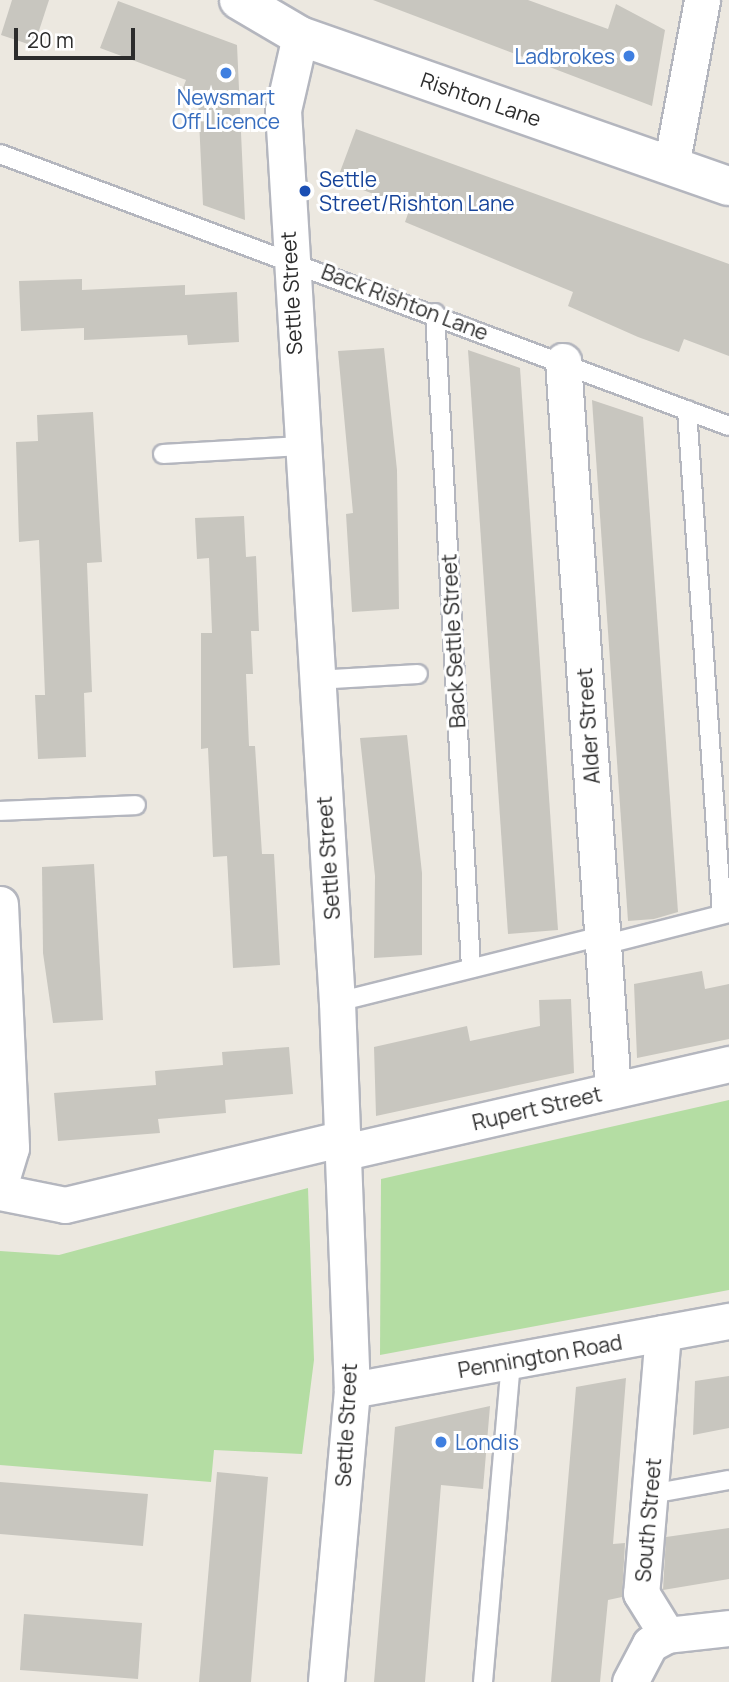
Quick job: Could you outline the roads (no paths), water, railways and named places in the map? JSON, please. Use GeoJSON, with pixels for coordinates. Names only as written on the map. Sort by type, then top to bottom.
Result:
{"type":"FeatureCollection","features":[{"type":"Feature","properties":{"kind":"street","name":"Rishton Lane"},"geometry":{"type":"LineString","coordinates":[[239,0],[300,36],[729,186]]}},
{"type":"Feature","properties":{"kind":"street"},"geometry":{"type":"LineString","coordinates":[[671,166],[702,0]]}},
{"type":"Feature","properties":{"kind":"street","name":"Settle Street"},"geometry":{"type":"LineString","coordinates":[[300,36],[283,110],[289,258],[337,1002],[345,1157],[351,1375],[326,1682]]}},
{"type":"Feature","properties":{"kind":"street","name":"Alder Street"},"geometry":{"type":"LineString","coordinates":[[563,361],[613,1090]]}},
{"type":"Feature","properties":{"kind":"street"},"geometry":{"type":"LineString","coordinates":[[0,904],[11,1148],[0,1185]]}},
{"type":"Feature","properties":{"kind":"street","name":"Rupert Street"},"geometry":{"type":"LineString","coordinates":[[0,1192],[65,1205],[345,1157],[729,1064]]}},
{"type":"Feature","properties":{"kind":"street","name":"Pennington Road"},"geometry":{"type":"LineString","coordinates":[[351,1375],[511,1362],[729,1321]]}},
{"type":"Feature","properties":{"kind":"street","name":"South Street"},"geometry":{"type":"LineString","coordinates":[[663,1333],[641,1593],[667,1635]]}},
{"type":"Feature","properties":{"kind":"street"},"geometry":{"type":"LineString","coordinates":[[630,1682],[637,1660],[667,1635],[729,1628]]}},
{"type":"Feature","properties":{"kind":"lane","name":"Back Rishton Lane"},"geometry":{"type":"LineString","coordinates":[[0,154],[289,258],[729,426]]}},
{"type":"Feature","properties":{"kind":"lane","name":"Back Settle Street"},"geometry":{"type":"LineString","coordinates":[[435,313],[471,968]]}},
{"type":"Feature","properties":{"kind":"lane"},"geometry":{"type":"LineString","coordinates":[[337,1002],[471,968],[725,914],[687,410]]}},
{"type":"Feature","properties":{"kind":"lane"},"geometry":{"type":"LineString","coordinates":[[163,454],[301,446]]}},
{"type":"Feature","properties":{"kind":"lane"},"geometry":{"type":"LineString","coordinates":[[316,680],[418,674]]}},
{"type":"Feature","properties":{"kind":"lane"},"geometry":{"type":"LineString","coordinates":[[0,811],[136,805]]}},
{"type":"Feature","properties":{"kind":"lane"},"geometry":{"type":"LineString","coordinates":[[483,1682],[511,1362]]}},
{"type":"Feature","properties":{"kind":"lane"},"geometry":{"type":"LineString","coordinates":[[651,1494],[729,1480]]}},
{"type":"Feature","properties":{"kind":"place","name":"Ladbrokes"},"geometry":{"type":"Point","coordinates":[629,56]}},
{"type":"Feature","properties":{"kind":"place","name":"Newsmart Off Licence"},"geometry":{"type":"Point","coordinates":[226,73]}},
{"type":"Feature","properties":{"kind":"place","name":"Settle Street/Rishton Lane"},"geometry":{"type":"Point","coordinates":[305,191]}},
{"type":"Feature","properties":{"kind":"place","name":"Londis"},"geometry":{"type":"Point","coordinates":[441,1442]}}]}
